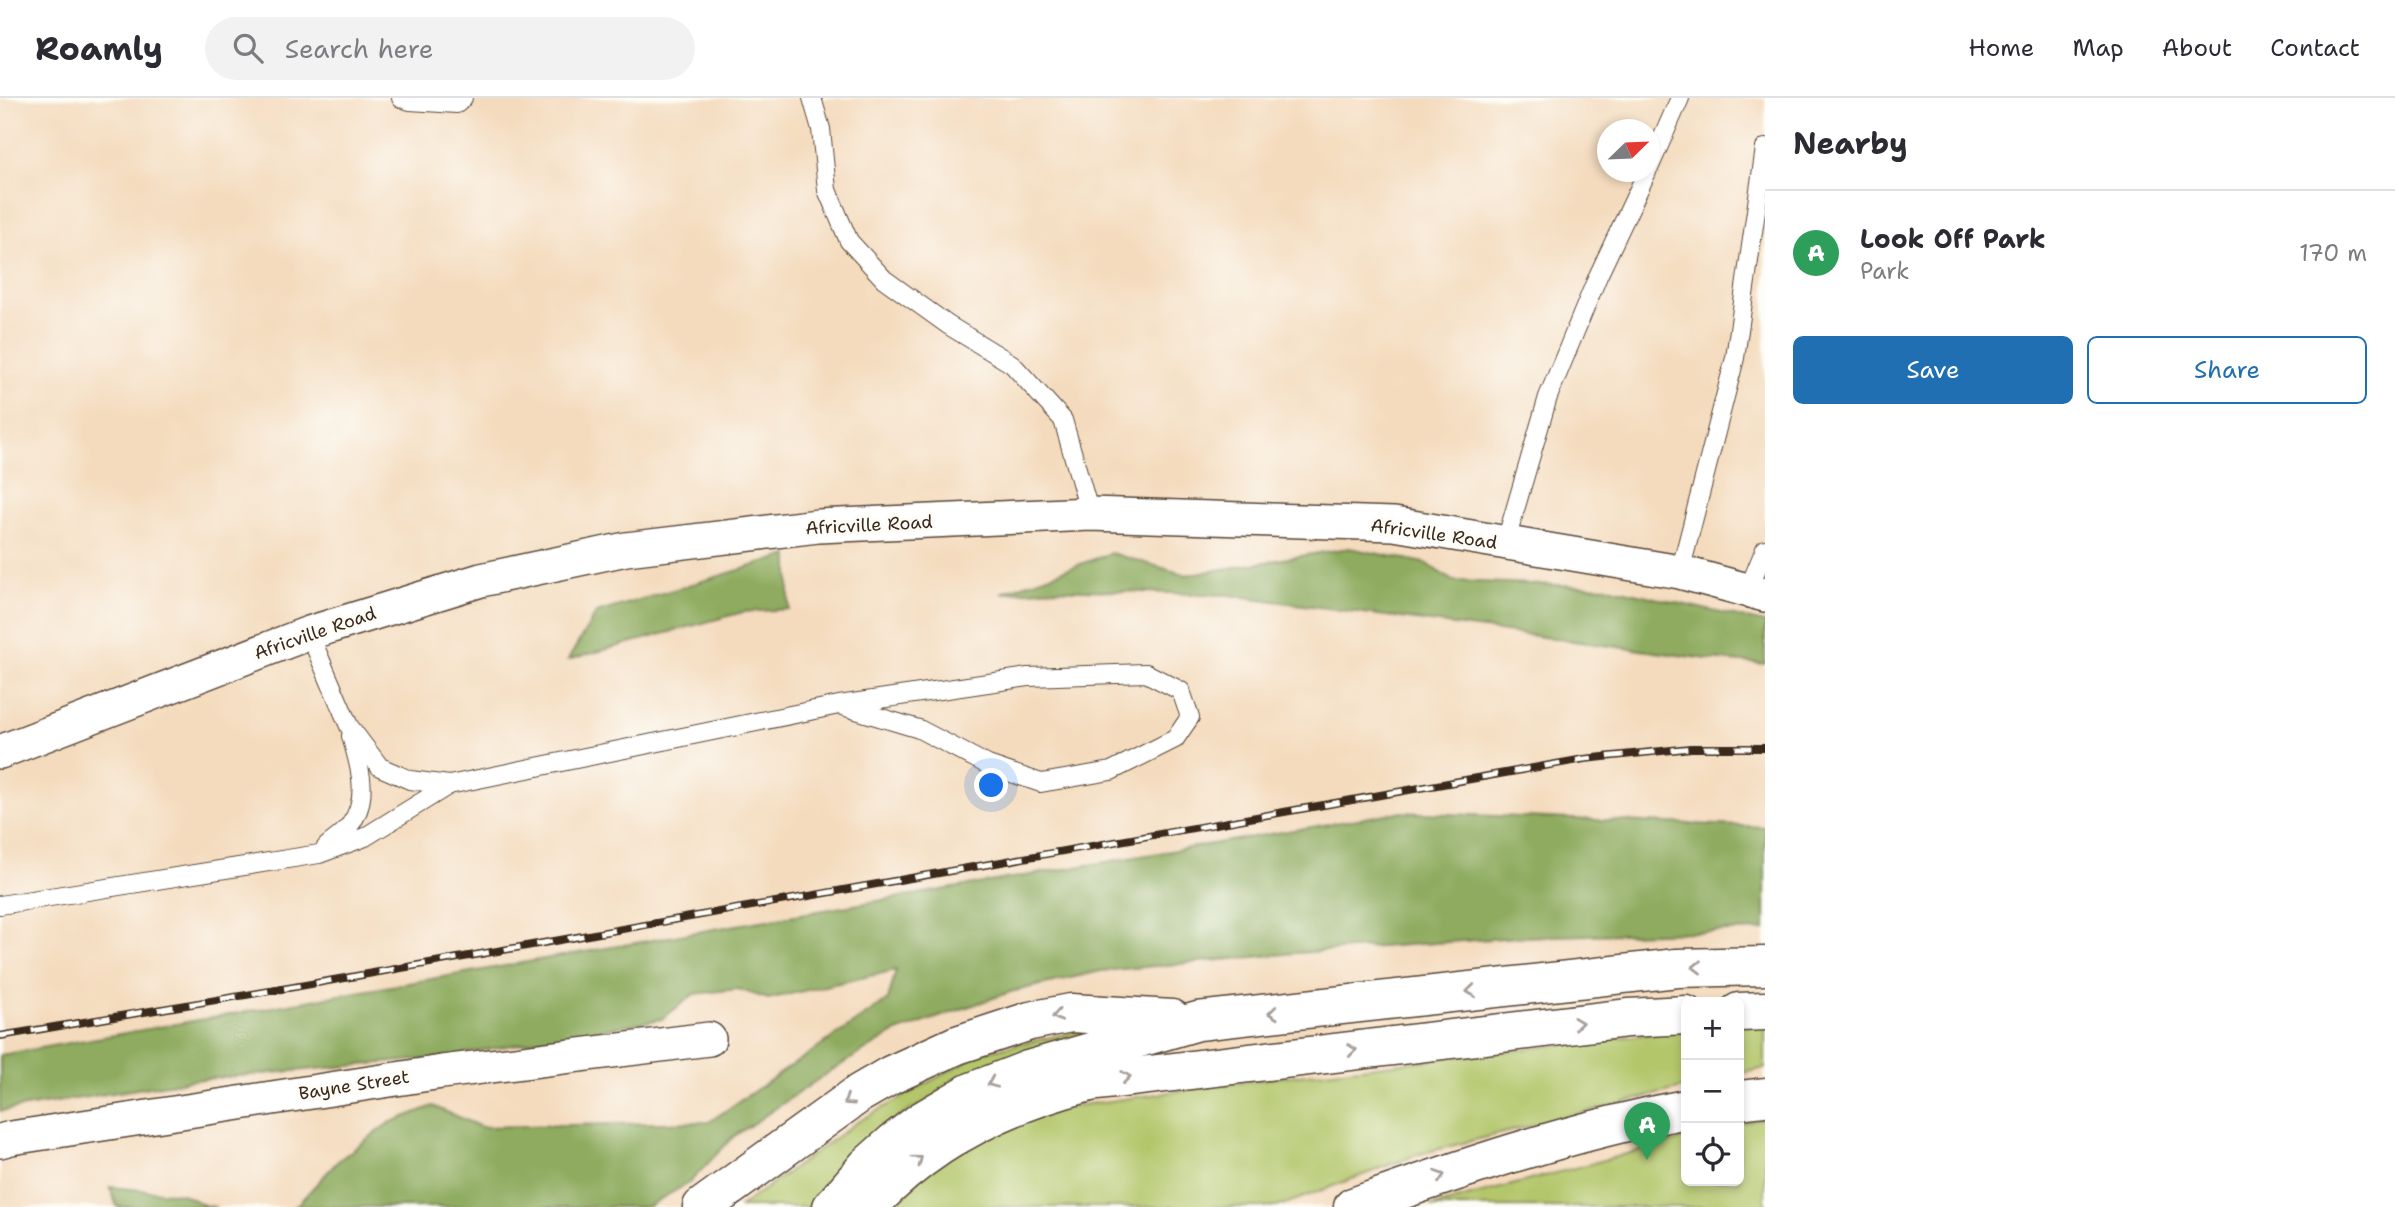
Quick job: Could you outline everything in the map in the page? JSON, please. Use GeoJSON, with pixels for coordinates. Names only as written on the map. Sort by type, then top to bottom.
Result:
{"type":"FeatureCollection","features":[{"type":"Feature","properties":{"kind":"highway"},"geometry":{"type":"LineString","coordinates":[[832,1207],[867,1166],[894,1142],[920,1122],[971,1092],[1028,1070],[1198,1021],[1677,968],[1765,966]]}},
{"type":"Feature","properties":{"kind":"highway"},"geometry":{"type":"LineString","coordinates":[[1744,1012],[1765,1011]]}},
{"type":"Feature","properties":{"kind":"highway"},"geometry":{"type":"LineString","coordinates":[[702,1207],[860,1093],[957,1045],[1030,1021],[1071,1013],[1198,1021]]}},
{"type":"Feature","properties":{"kind":"highway"},"geometry":{"type":"LineString","coordinates":[[869,1207],[912,1164],[960,1132],[1027,1100],[1090,1082],[1628,1018],[1681,1015]]}},
{"type":"Feature","properties":{"kind":"highway"},"geometry":{"type":"LineString","coordinates":[[1744,1099],[1765,1097]]}},
{"type":"Feature","properties":{"kind":"highway"},"geometry":{"type":"LineString","coordinates":[[1353,1207],[1497,1157],[1681,1110]]}},
{"type":"Feature","properties":{"kind":"street","name":"Africville Road"},"geometry":{"type":"LineString","coordinates":[[0,752],[309,633],[481,580],[626,549],[818,526],[1090,514],[1394,524],[1680,572],[1757,592]]}},
{"type":"Feature","properties":{"kind":"street","name":"Bayne Street"},"geometry":{"type":"LineString","coordinates":[[0,1141],[442,1072],[709,1039]]}},
{"type":"Feature","properties":{"kind":"lane"},"geometry":{"type":"LineString","coordinates":[[401,98],[457,104],[463,98]]}},
{"type":"Feature","properties":{"kind":"lane"},"geometry":{"type":"LineString","coordinates":[[812,98],[821,129],[827,190],[849,241],[884,279],[948,325],[1012,364],[1063,420],[1090,514]]}},
{"type":"Feature","properties":{"kind":"lane"},"geometry":{"type":"LineString","coordinates":[[1660,143],[1680,98]]}},
{"type":"Feature","properties":{"kind":"lane"},"geometry":{"type":"LineString","coordinates":[[1680,572],[1735,358],[1765,148]]}},
{"type":"Feature","properties":{"kind":"lane"},"geometry":{"type":"LineString","coordinates":[[1505,544],[1548,397],[1598,276],[1642,182]]}},
{"type":"Feature","properties":{"kind":"lane"},"geometry":{"type":"LineString","coordinates":[[1757,592],[1765,550]]}},
{"type":"Feature","properties":{"kind":"lane"},"geometry":{"type":"LineString","coordinates":[[309,633],[349,726],[361,771],[361,805],[350,826],[318,854]]}},
{"type":"Feature","properties":{"kind":"lane"},"geometry":{"type":"LineString","coordinates":[[349,726],[380,767],[410,780],[449,785],[839,705],[1028,677],[1146,673],[1181,691],[1190,717],[1175,739],[1111,771],[1041,783],[988,765],[919,729],[839,705]]}},
{"type":"Feature","properties":{"kind":"lane"},"geometry":{"type":"LineString","coordinates":[[0,905],[318,854],[365,836],[449,785]]}},
{"type":"Feature","properties":{"kind":"green space"},"geometry":{"type":"Polygon","coordinates":[[[1349,548],[1425,563],[1453,581],[1608,587],[1765,623],[1765,664],[1708,659],[1229,595],[1054,589],[1001,593],[1111,553],[1187,575],[1349,548]]]}},
{"type":"Feature","properties":{"kind":"green space"},"geometry":{"type":"Polygon","coordinates":[[[789,555],[789,609],[743,612],[568,660],[596,613],[789,555]]]}},
{"type":"Feature","properties":{"kind":"green space"},"geometry":{"type":"Polygon","coordinates":[[[1399,812],[1765,827],[1765,930],[1518,937],[1296,953],[1101,971],[1010,992],[894,1033],[829,1072],[733,1137],[690,1182],[647,1207],[295,1207],[338,1161],[389,1123],[433,1106],[481,1127],[709,1122],[888,1000],[896,970],[768,999],[738,989],[694,994],[662,1019],[438,1058],[193,1080],[0,1111],[0,1055],[1399,812]]]}},
{"type":"Feature","properties":{"kind":"green space"},"geometry":{"type":"Polygon","coordinates":[[[1135,1019],[987,1066],[875,1131],[808,1207],[740,1207],[856,1123],[983,1052],[1135,1019]]]}},
{"type":"Feature","properties":{"kind":"green space"},"geometry":{"type":"Polygon","coordinates":[[[1744,1025],[1765,1025],[1765,1068],[1744,1073],[1744,1025]]]}},
{"type":"Feature","properties":{"kind":"green space"},"geometry":{"type":"Polygon","coordinates":[[[1681,1031],[1681,1088],[1419,1154],[1277,1207],[893,1207],[936,1156],[1061,1108],[1256,1080],[1681,1031]]]}},
{"type":"Feature","properties":{"kind":"green space"},"geometry":{"type":"Polygon","coordinates":[[[1765,1117],[1765,1207],[1430,1207],[1681,1139],[1681,1186],[1744,1186],[1744,1123],[1765,1117]]]}},
{"type":"Feature","properties":{"kind":"green space"},"geometry":{"type":"Polygon","coordinates":[[[110,1187],[182,1194],[206,1206],[216,1207],[117,1207],[110,1187]]]}},
{"type":"Feature","properties":{"kind":"railway"},"geometry":{"type":"LineString","coordinates":[[0,1036],[294,987],[1584,759],[1691,748],[1765,748]]}},
{"type":"Feature","properties":{"kind":"place","name":"Look Off Park"},"geometry":{"type":"Point","coordinates":[1647,1160]}}]}
